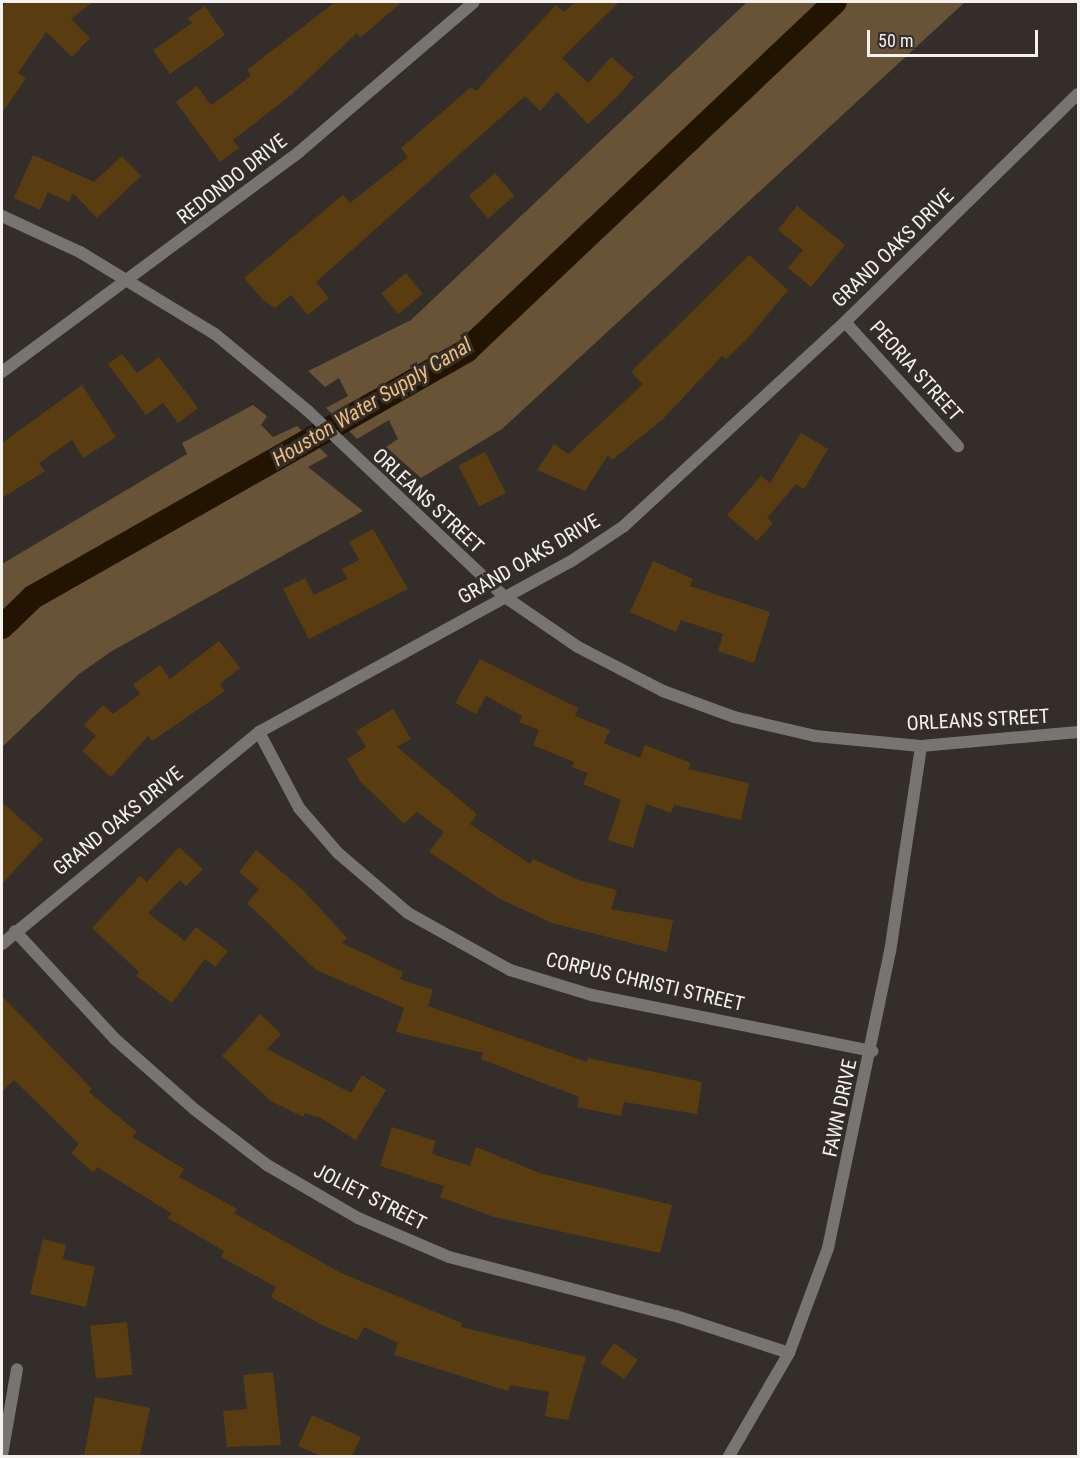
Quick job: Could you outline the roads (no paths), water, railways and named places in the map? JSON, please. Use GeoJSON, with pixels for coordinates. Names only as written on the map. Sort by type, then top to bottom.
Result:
{"type":"FeatureCollection","features":[{"type":"Feature","properties":{"kind":"street","name":"REDONDO DRIVE"},"geometry":{"type":"LineString","coordinates":[[2,372],[299,152],[474,2]]}},
{"type":"Feature","properties":{"kind":"street","name":"GRAND OAKS DRIVE"},"geometry":{"type":"LineString","coordinates":[[2,944],[259,732],[505,597],[624,526],[845,322],[1078,96]]}},
{"type":"Feature","properties":{"kind":"street","name":"ORLEANS STREET"},"geometry":{"type":"LineString","coordinates":[[2,216],[129,280],[215,334],[308,411],[346,452],[505,597],[578,647],[663,691],[734,717],[815,736],[921,746],[1078,732]]}},
{"type":"Feature","properties":{"kind":"street","name":"PEORIA STREET"},"geometry":{"type":"LineString","coordinates":[[845,322],[958,446]]}},
{"type":"Feature","properties":{"kind":"street","name":"CORPUS CHRISTI STREET"},"geometry":{"type":"LineString","coordinates":[[259,732],[299,808],[338,853],[408,913],[510,970],[592,994],[872,1051]]}},
{"type":"Feature","properties":{"kind":"street","name":"FAWN DRIVE"},"geometry":{"type":"LineString","coordinates":[[729,1456],[789,1353],[828,1248],[872,1051],[921,746]]}},
{"type":"Feature","properties":{"kind":"street","name":"JOLIET STREET"},"geometry":{"type":"LineString","coordinates":[[15,931],[115,1039],[194,1109],[267,1165],[358,1218],[448,1257],[676,1316],[789,1353]]}},
{"type":"Feature","properties":{"kind":"street"},"geometry":{"type":"LineString","coordinates":[[2,1455],[17,1370]]}},
{"type":"Feature","properties":{"kind":"waterway","name":"Houston Water Supply Canal"},"geometry":{"type":"LineString","coordinates":[[2,627],[33,597],[467,350],[835,2]]}}]}
